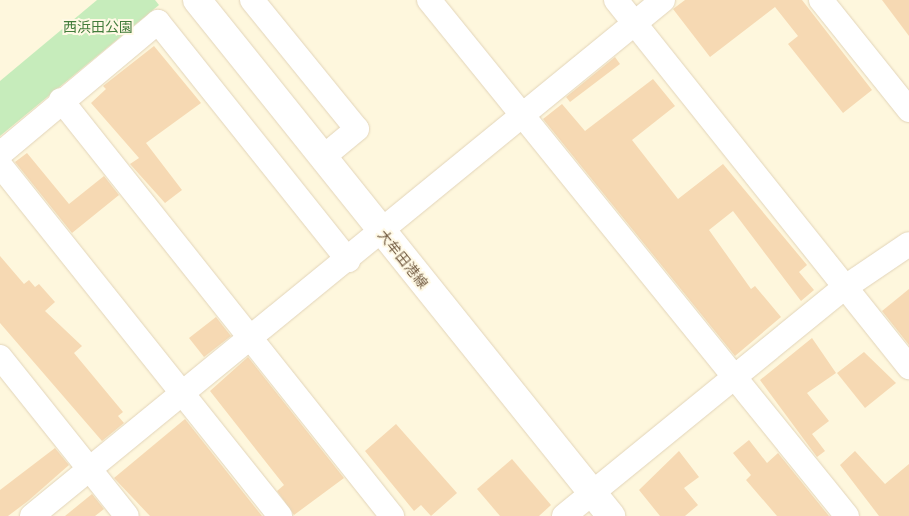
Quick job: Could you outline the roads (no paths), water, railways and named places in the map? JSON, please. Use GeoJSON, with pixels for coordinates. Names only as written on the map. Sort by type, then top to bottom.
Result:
{"type":"FeatureCollection","features":[{"type":"Feature","properties":{"kind":"main road","name":"大牟田港線"},"geometry":{"type":"LineString","coordinates":[[198,0],[381,232],[611,516]]}},
{"type":"Feature","properties":{"kind":"street"},"geometry":{"type":"LineString","coordinates":[[252,0],[357,129],[322,158]]}},
{"type":"Feature","properties":{"kind":"street"},"geometry":{"type":"LineString","coordinates":[[429,0],[847,516]]}},
{"type":"Feature","properties":{"kind":"street"},"geometry":{"type":"LineString","coordinates":[[616,0],[844,288],[909,367]]}},
{"type":"Feature","properties":{"kind":"street"},"geometry":{"type":"LineString","coordinates":[[32,516],[636,25],[664,0]]}},
{"type":"Feature","properties":{"kind":"street"},"geometry":{"type":"LineString","coordinates":[[821,0],[909,110]]}},
{"type":"Feature","properties":{"kind":"street"},"geometry":{"type":"LineString","coordinates":[[0,154],[61,100],[158,22],[348,260]]}},
{"type":"Feature","properties":{"kind":"street"},"geometry":{"type":"LineString","coordinates":[[61,100],[252,336],[392,516]]}},
{"type":"Feature","properties":{"kind":"street"},"geometry":{"type":"LineString","coordinates":[[0,165],[280,516]]}},
{"type":"Feature","properties":{"kind":"street"},"geometry":{"type":"LineString","coordinates":[[564,516],[735,379],[844,288],[909,244]]}},
{"type":"Feature","properties":{"kind":"street"},"geometry":{"type":"LineString","coordinates":[[0,357],[127,516]]}},
{"type":"Feature","properties":{"kind":"park label","name":"西浜田公園"},"geometry":{"type":"Point","coordinates":[98,27]}}]}
